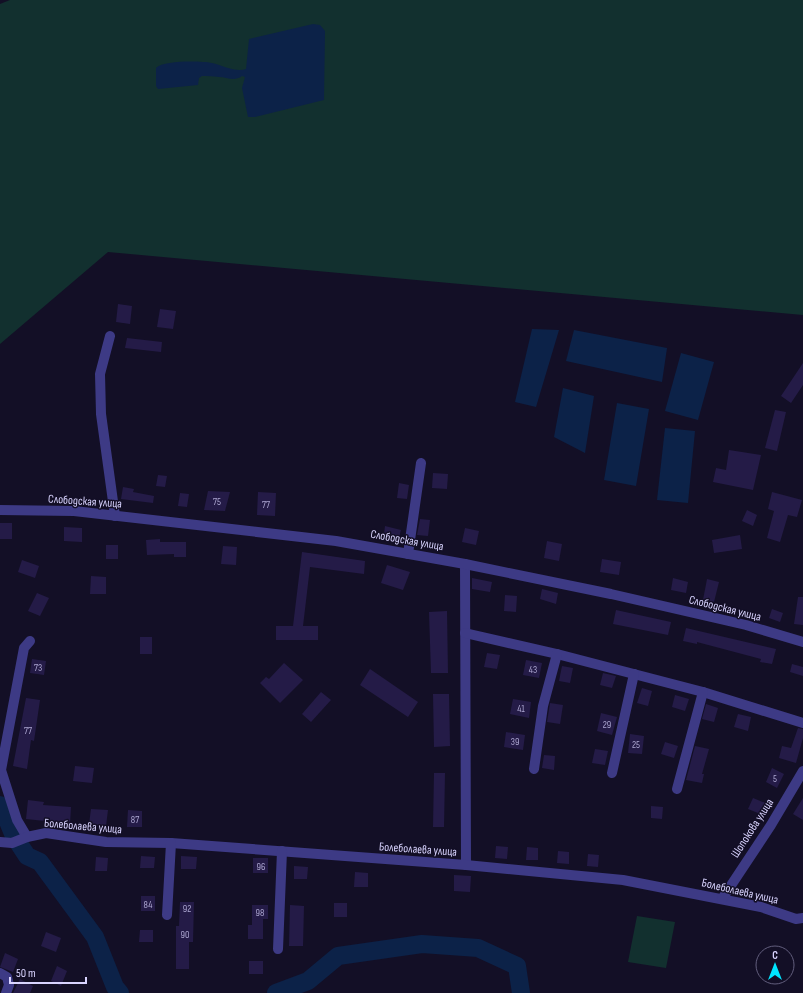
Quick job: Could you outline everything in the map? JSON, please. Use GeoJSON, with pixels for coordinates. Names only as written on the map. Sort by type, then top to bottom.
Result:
{"type":"FeatureCollection","features":[{"type":"Feature","properties":{"kind":"street"},"geometry":{"type":"LineString","coordinates":[[110,336],[100,374],[101,414],[115,516]]}},
{"type":"Feature","properties":{"kind":"street"},"geometry":{"type":"LineString","coordinates":[[408,554],[420,463]]}},
{"type":"Feature","properties":{"kind":"street","name":"Слободская улица"},"geometry":{"type":"LineString","coordinates":[[0,510],[74,512],[336,541],[465,564],[611,594],[746,625],[803,642]]}},
{"type":"Feature","properties":{"kind":"street"},"geometry":{"type":"LineString","coordinates":[[465,564],[466,865]]}},
{"type":"Feature","properties":{"kind":"street"},"geometry":{"type":"LineString","coordinates":[[466,633],[557,654],[703,692],[803,723]]}},
{"type":"Feature","properties":{"kind":"street"},"geometry":{"type":"LineString","coordinates":[[27,837],[17,820],[1,770],[24,648],[30,641]]}},
{"type":"Feature","properties":{"kind":"street"},"geometry":{"type":"LineString","coordinates":[[534,769],[543,706],[557,654]]}},
{"type":"Feature","properties":{"kind":"street"},"geometry":{"type":"LineString","coordinates":[[612,773],[634,674]]}},
{"type":"Feature","properties":{"kind":"street"},"geometry":{"type":"LineString","coordinates":[[677,789],[703,692]]}},
{"type":"Feature","properties":{"kind":"street","name":"Шопокова улица"},"geometry":{"type":"LineString","coordinates":[[722,899],[803,771]]}},
{"type":"Feature","properties":{"kind":"street","name":"Болеболаева улица"},"geometry":{"type":"LineString","coordinates":[[0,842],[12,843],[27,837],[46,833],[106,842],[171,843],[466,865],[623,880],[761,907],[796,919],[803,918]]}},
{"type":"Feature","properties":{"kind":"street"},"geometry":{"type":"LineString","coordinates":[[167,915],[171,843]]}},
{"type":"Feature","properties":{"kind":"street"},"geometry":{"type":"LineString","coordinates":[[278,949],[282,851]]}},
{"type":"Feature","properties":{"kind":"street"},"geometry":{"type":"LineString","coordinates":[[0,973],[7,976],[9,985],[6,993]]}},
{"type":"Feature","properties":{"kind":"green space"},"geometry":{"type":"Polygon","coordinates":[[[10,0],[803,0],[803,315],[108,252],[0,344],[0,4],[10,0]]]}},
{"type":"Feature","properties":{"kind":"green space"},"geometry":{"type":"Polygon","coordinates":[[[637,916],[675,922],[666,968],[628,962],[637,916]]]}},
{"type":"Feature","properties":{"kind":"water"},"geometry":{"type":"Polygon","coordinates":[[[313,24],[320,25],[325,31],[324,100],[255,117],[248,117],[242,88],[245,77],[242,76],[233,79],[215,76],[202,76],[199,78],[198,85],[158,89],[156,86],[156,68],[160,65],[174,62],[200,62],[212,63],[238,70],[246,69],[249,39],[313,24]]]}},
{"type":"Feature","properties":{"kind":"water"},"geometry":{"type":"Polygon","coordinates":[[[532,329],[559,330],[536,407],[515,402],[532,329]]]}},
{"type":"Feature","properties":{"kind":"water"},"geometry":{"type":"Polygon","coordinates":[[[574,330],[667,348],[662,382],[566,361],[574,330]]]}},
{"type":"Feature","properties":{"kind":"water"},"geometry":{"type":"Polygon","coordinates":[[[681,353],[714,362],[698,420],[665,411],[681,353]]]}},
{"type":"Feature","properties":{"kind":"water"},"geometry":{"type":"Polygon","coordinates":[[[563,388],[594,396],[585,453],[554,437],[563,388]]]}},
{"type":"Feature","properties":{"kind":"water"},"geometry":{"type":"Polygon","coordinates":[[[617,403],[649,409],[636,486],[604,480],[617,403]]]}},
{"type":"Feature","properties":{"kind":"water"},"geometry":{"type":"Polygon","coordinates":[[[665,428],[695,431],[688,503],[657,500],[665,428]]]}},
{"type":"Feature","properties":{"kind":"building"},"geometry":{"type":"Polygon","coordinates":[[[118,304],[132,306],[130,324],[116,322],[118,304]]]}},
{"type":"Feature","properties":{"kind":"building"},"geometry":{"type":"Polygon","coordinates":[[[160,309],[176,311],[173,329],[157,327],[160,309]]]}},
{"type":"Feature","properties":{"kind":"building"},"geometry":{"type":"Polygon","coordinates":[[[127,338],[162,342],[161,352],[125,348],[127,338]]]}},
{"type":"Feature","properties":{"kind":"building"},"geometry":{"type":"Polygon","coordinates":[[[803,363],[803,385],[791,403],[781,396],[803,363]]]}},
{"type":"Feature","properties":{"kind":"building"},"geometry":{"type":"Polygon","coordinates":[[[775,410],[786,412],[777,451],[765,448],[775,410]]]}},
{"type":"Feature","properties":{"kind":"building"},"geometry":{"type":"Polygon","coordinates":[[[729,450],[761,455],[753,490],[713,482],[716,468],[726,470],[729,450]]]}},
{"type":"Feature","properties":{"kind":"building"},"geometry":{"type":"Polygon","coordinates":[[[433,473],[448,474],[447,489],[432,488],[433,473]]]}},
{"type":"Feature","properties":{"kind":"building"},"geometry":{"type":"Polygon","coordinates":[[[158,475],[167,476],[165,487],[156,486],[158,475]]]}},
{"type":"Feature","properties":{"kind":"building"},"geometry":{"type":"Polygon","coordinates":[[[399,483],[409,485],[407,499],[397,498],[399,483]]]}},
{"type":"Feature","properties":{"kind":"building"},"geometry":{"type":"Polygon","coordinates":[[[123,487],[134,489],[133,492],[154,496],[153,503],[121,499],[123,487]]]}},
{"type":"Feature","properties":{"kind":"building"},"geometry":{"type":"Polygon","coordinates":[[[208,491],[230,492],[225,511],[204,510],[208,491]]]}},
{"type":"Feature","properties":{"kind":"building"},"geometry":{"type":"Polygon","coordinates":[[[258,492],[276,493],[275,516],[257,515],[258,492]]]}},
{"type":"Feature","properties":{"kind":"building"},"geometry":{"type":"Polygon","coordinates":[[[772,492],[802,500],[797,517],[788,515],[780,542],[767,538],[774,511],[768,509],[772,492]]]}},
{"type":"Feature","properties":{"kind":"building"},"geometry":{"type":"Polygon","coordinates":[[[180,493],[189,494],[187,507],[178,506],[180,493]]]}},
{"type":"Feature","properties":{"kind":"building"},"geometry":{"type":"Polygon","coordinates":[[[747,510],[757,515],[753,526],[742,521],[747,510]]]}},
{"type":"Feature","properties":{"kind":"building"},"geometry":{"type":"Polygon","coordinates":[[[420,519],[430,520],[428,536],[417,535],[420,519]]]}},
{"type":"Feature","properties":{"kind":"building"},"geometry":{"type":"Polygon","coordinates":[[[0,523],[12,523],[12,539],[0,539],[0,523]]]}},
{"type":"Feature","properties":{"kind":"building"},"geometry":{"type":"Polygon","coordinates":[[[385,526],[401,530],[399,538],[384,534],[385,526]]]}},
{"type":"Feature","properties":{"kind":"building"},"geometry":{"type":"Polygon","coordinates":[[[64,527],[82,528],[82,542],[64,541],[64,527]]]}},
{"type":"Feature","properties":{"kind":"building"},"geometry":{"type":"Polygon","coordinates":[[[465,528],[479,531],[476,545],[462,542],[465,528]]]}},
{"type":"Feature","properties":{"kind":"building"},"geometry":{"type":"Polygon","coordinates":[[[740,535],[742,549],[714,553],[712,540],[740,535]]]}},
{"type":"Feature","properties":{"kind":"building"},"geometry":{"type":"Polygon","coordinates":[[[160,539],[160,542],[186,542],[186,557],[174,557],[174,554],[147,555],[146,540],[160,539]]]}},
{"type":"Feature","properties":{"kind":"building"},"geometry":{"type":"Polygon","coordinates":[[[547,541],[562,544],[559,561],[544,558],[547,541]]]}},
{"type":"Feature","properties":{"kind":"building"},"geometry":{"type":"Polygon","coordinates":[[[106,545],[118,545],[118,559],[106,559],[106,545]]]}},
{"type":"Feature","properties":{"kind":"building"},"geometry":{"type":"Polygon","coordinates":[[[223,546],[237,547],[236,565],[221,564],[223,546]]]}},
{"type":"Feature","properties":{"kind":"building"},"geometry":{"type":"Polygon","coordinates":[[[302,552],[365,561],[364,574],[310,567],[303,626],[318,626],[318,640],[276,640],[276,626],[293,626],[302,552]]]}},
{"type":"Feature","properties":{"kind":"building"},"geometry":{"type":"Polygon","coordinates":[[[602,559],[621,562],[619,575],[600,572],[602,559]]]}},
{"type":"Feature","properties":{"kind":"building"},"geometry":{"type":"Polygon","coordinates":[[[22,560],[39,566],[35,578],[18,572],[22,560]]]}},
{"type":"Feature","properties":{"kind":"building"},"geometry":{"type":"Polygon","coordinates":[[[387,565],[410,572],[403,590],[381,583],[387,565]]]}},
{"type":"Feature","properties":{"kind":"building"},"geometry":{"type":"Polygon","coordinates":[[[91,576],[106,577],[106,594],[90,594],[91,576]]]}},
{"type":"Feature","properties":{"kind":"building"},"geometry":{"type":"Polygon","coordinates":[[[472,578],[492,582],[490,592],[472,589],[472,578]]]}},
{"type":"Feature","properties":{"kind":"building"},"geometry":{"type":"Polygon","coordinates":[[[673,578],[688,582],[686,593],[671,590],[673,578]]]}},
{"type":"Feature","properties":{"kind":"building"},"geometry":{"type":"Polygon","coordinates":[[[707,579],[719,582],[714,602],[703,600],[707,579]]]}},
{"type":"Feature","properties":{"kind":"building"},"geometry":{"type":"Polygon","coordinates":[[[542,589],[558,593],[556,604],[540,599],[542,589]]]}},
{"type":"Feature","properties":{"kind":"building"},"geometry":{"type":"Polygon","coordinates":[[[37,593],[49,598],[40,616],[28,611],[37,593]]]}},
{"type":"Feature","properties":{"kind":"building"},"geometry":{"type":"Polygon","coordinates":[[[505,595],[517,596],[516,612],[504,611],[505,595]]]}},
{"type":"Feature","properties":{"kind":"building"},"geometry":{"type":"Polygon","coordinates":[[[798,597],[803,597],[803,625],[794,624],[798,597]]]}},
{"type":"Feature","properties":{"kind":"building"},"geometry":{"type":"Polygon","coordinates":[[[772,609],[783,613],[780,622],[769,618],[772,609]]]}},
{"type":"Feature","properties":{"kind":"building"},"geometry":{"type":"Polygon","coordinates":[[[616,610],[671,622],[668,635],[613,624],[616,610]]]}},
{"type":"Feature","properties":{"kind":"building"},"geometry":{"type":"Polygon","coordinates":[[[447,611],[448,673],[431,673],[429,612],[447,611]]]}},
{"type":"Feature","properties":{"kind":"building"},"geometry":{"type":"Polygon","coordinates":[[[686,628],[776,649],[772,664],[760,662],[761,659],[697,642],[697,644],[683,641],[686,628]]]}},
{"type":"Feature","properties":{"kind":"building"},"geometry":{"type":"Polygon","coordinates":[[[140,637],[152,637],[152,654],[140,654],[140,637]]]}},
{"type":"Feature","properties":{"kind":"building"},"geometry":{"type":"Polygon","coordinates":[[[487,653],[500,655],[497,669],[484,667],[487,653]]]}},
{"type":"Feature","properties":{"kind":"building"},"geometry":{"type":"Polygon","coordinates":[[[32,659],[46,661],[44,675],[30,673],[32,659]]]}},
{"type":"Feature","properties":{"kind":"building"},"geometry":{"type":"Polygon","coordinates":[[[526,660],[542,663],[539,678],[523,675],[526,660]]]}},
{"type":"Feature","properties":{"kind":"building"},"geometry":{"type":"Polygon","coordinates":[[[284,663],[303,680],[280,703],[260,683],[266,677],[269,679],[284,663]]]}},
{"type":"Feature","properties":{"kind":"building"},"geometry":{"type":"Polygon","coordinates":[[[792,664],[803,667],[803,676],[790,672],[792,664]]]}},
{"type":"Feature","properties":{"kind":"building"},"geometry":{"type":"Polygon","coordinates":[[[562,666],[573,668],[570,683],[559,681],[562,666]]]}},
{"type":"Feature","properties":{"kind":"building"},"geometry":{"type":"Polygon","coordinates":[[[370,669],[418,702],[408,717],[360,685],[370,669]]]}},
{"type":"Feature","properties":{"kind":"building"},"geometry":{"type":"Polygon","coordinates":[[[603,673],[616,676],[612,688],[600,685],[603,673]]]}},
{"type":"Feature","properties":{"kind":"building"},"geometry":{"type":"Polygon","coordinates":[[[642,688],[652,691],[648,706],[637,703],[642,688]]]}},
{"type":"Feature","properties":{"kind":"building"},"geometry":{"type":"Polygon","coordinates":[[[321,692],[331,700],[311,722],[302,714],[321,692]]]}},
{"type":"Feature","properties":{"kind":"building"},"geometry":{"type":"Polygon","coordinates":[[[433,694],[449,694],[450,746],[434,747],[433,694]]]}},
{"type":"Feature","properties":{"kind":"building"},"geometry":{"type":"Polygon","coordinates":[[[675,695],[689,699],[685,711],[672,707],[675,695]]]}},
{"type":"Feature","properties":{"kind":"building"},"geometry":{"type":"Polygon","coordinates":[[[26,698],[40,700],[34,741],[31,740],[27,769],[13,766],[26,698]]]}},
{"type":"Feature","properties":{"kind":"building"},"geometry":{"type":"Polygon","coordinates":[[[513,699],[531,702],[529,718],[510,714],[513,699]]]}},
{"type":"Feature","properties":{"kind":"building"},"geometry":{"type":"Polygon","coordinates":[[[550,703],[563,705],[560,724],[547,722],[550,703]]]}},
{"type":"Feature","properties":{"kind":"building"},"geometry":{"type":"Polygon","coordinates":[[[706,704],[718,708],[714,722],[702,719],[706,704]]]}},
{"type":"Feature","properties":{"kind":"building"},"geometry":{"type":"Polygon","coordinates":[[[601,713],[617,717],[612,735],[597,731],[601,713]]]}},
{"type":"Feature","properties":{"kind":"building"},"geometry":{"type":"Polygon","coordinates":[[[738,714],[751,717],[748,731],[734,727],[738,714]]]}},
{"type":"Feature","properties":{"kind":"building"},"geometry":{"type":"Polygon","coordinates":[[[798,728],[803,729],[803,738],[796,763],[779,758],[782,746],[791,748],[798,728]]]}},
{"type":"Feature","properties":{"kind":"building"},"geometry":{"type":"Polygon","coordinates":[[[506,732],[525,735],[523,750],[504,747],[506,732]]]}},
{"type":"Feature","properties":{"kind":"building"},"geometry":{"type":"Polygon","coordinates":[[[630,734],[644,736],[642,754],[628,753],[630,734]]]}},
{"type":"Feature","properties":{"kind":"building"},"geometry":{"type":"Polygon","coordinates":[[[665,742],[678,746],[674,758],[661,754],[665,742]]]}},
{"type":"Feature","properties":{"kind":"building"},"geometry":{"type":"Polygon","coordinates":[[[695,746],[709,749],[702,774],[704,774],[702,783],[686,780],[695,746]]]}},
{"type":"Feature","properties":{"kind":"building"},"geometry":{"type":"Polygon","coordinates":[[[595,749],[608,751],[605,765],[592,763],[595,749]]]}},
{"type":"Feature","properties":{"kind":"building"},"geometry":{"type":"Polygon","coordinates":[[[544,755],[555,756],[554,770],[542,768],[544,755]]]}},
{"type":"Feature","properties":{"kind":"building"},"geometry":{"type":"Polygon","coordinates":[[[75,766],[94,768],[92,783],[73,781],[75,766]]]}},
{"type":"Feature","properties":{"kind":"building"},"geometry":{"type":"Polygon","coordinates":[[[772,768],[784,774],[777,788],[766,782],[772,768]]]}},
{"type":"Feature","properties":{"kind":"building"},"geometry":{"type":"Polygon","coordinates":[[[434,773],[445,773],[444,827],[433,827],[434,773]]]}},
{"type":"Feature","properties":{"kind":"building"},"geometry":{"type":"Polygon","coordinates":[[[753,798],[768,804],[763,815],[748,809],[753,798]]]}},
{"type":"Feature","properties":{"kind":"building"},"geometry":{"type":"Polygon","coordinates":[[[803,798],[803,820],[793,814],[803,798]]]}},
{"type":"Feature","properties":{"kind":"building"},"geometry":{"type":"Polygon","coordinates":[[[28,800],[44,802],[43,805],[71,807],[70,824],[26,819],[28,800]]]}},
{"type":"Feature","properties":{"kind":"building"},"geometry":{"type":"Polygon","coordinates":[[[651,806],[663,807],[662,819],[651,818],[651,806]]]}},
{"type":"Feature","properties":{"kind":"building"},"geometry":{"type":"Polygon","coordinates":[[[91,809],[108,810],[106,826],[89,824],[91,809]]]}},
{"type":"Feature","properties":{"kind":"building"},"geometry":{"type":"Polygon","coordinates":[[[128,810],[142,811],[142,827],[127,827],[128,810]]]}},
{"type":"Feature","properties":{"kind":"building"},"geometry":{"type":"Polygon","coordinates":[[[496,846],[508,847],[507,859],[495,858],[496,846]]]}},
{"type":"Feature","properties":{"kind":"building"},"geometry":{"type":"Polygon","coordinates":[[[527,847],[538,848],[538,860],[526,860],[527,847]]]}},
{"type":"Feature","properties":{"kind":"building"},"geometry":{"type":"Polygon","coordinates":[[[558,851],[569,852],[569,864],[557,863],[558,851]]]}},
{"type":"Feature","properties":{"kind":"building"},"geometry":{"type":"Polygon","coordinates":[[[588,854],[599,855],[598,867],[587,866],[588,854]]]}},
{"type":"Feature","properties":{"kind":"building"},"geometry":{"type":"Polygon","coordinates":[[[141,856],[155,857],[154,868],[140,868],[141,856]]]}},
{"type":"Feature","properties":{"kind":"building"},"geometry":{"type":"Polygon","coordinates":[[[181,856],[197,857],[196,869],[181,869],[181,856]]]}},
{"type":"Feature","properties":{"kind":"building"},"geometry":{"type":"Polygon","coordinates":[[[96,857],[108,858],[107,871],[95,871],[96,857]]]}},
{"type":"Feature","properties":{"kind":"building"},"geometry":{"type":"Polygon","coordinates":[[[253,858],[268,858],[268,873],[253,873],[253,858]]]}},
{"type":"Feature","properties":{"kind":"building"},"geometry":{"type":"Polygon","coordinates":[[[294,866],[308,867],[307,879],[294,879],[294,866]]]}},
{"type":"Feature","properties":{"kind":"building"},"geometry":{"type":"Polygon","coordinates":[[[355,872],[368,873],[368,887],[354,887],[355,872]]]}},
{"type":"Feature","properties":{"kind":"building"},"geometry":{"type":"Polygon","coordinates":[[[454,875],[471,876],[470,892],[454,891],[454,875]]]}},
{"type":"Feature","properties":{"kind":"building"},"geometry":{"type":"Polygon","coordinates":[[[141,896],[155,896],[155,911],[141,911],[141,896]]]}},
{"type":"Feature","properties":{"kind":"building"},"geometry":{"type":"Polygon","coordinates":[[[180,902],[194,902],[193,942],[189,942],[189,969],[176,969],[176,926],[179,926],[180,902]]]}},
{"type":"Feature","properties":{"kind":"building"},"geometry":{"type":"Polygon","coordinates":[[[334,903],[347,903],[347,917],[334,917],[334,903]]]}},
{"type":"Feature","properties":{"kind":"building"},"geometry":{"type":"Polygon","coordinates":[[[252,905],[268,905],[268,919],[263,919],[263,939],[248,939],[248,925],[252,925],[252,905]]]}},
{"type":"Feature","properties":{"kind":"building"},"geometry":{"type":"Polygon","coordinates":[[[290,905],[304,906],[303,946],[289,946],[290,905]]]}},
{"type":"Feature","properties":{"kind":"building"},"geometry":{"type":"Polygon","coordinates":[[[140,930],[153,930],[153,942],[139,942],[140,930]]]}},
{"type":"Feature","properties":{"kind":"building"},"geometry":{"type":"Polygon","coordinates":[[[46,932],[61,938],[56,952],[41,946],[46,932]]]}},
{"type":"Feature","properties":{"kind":"building"},"geometry":{"type":"Polygon","coordinates":[[[5,953],[18,959],[13,972],[0,967],[5,953]]]}},
{"type":"Feature","properties":{"kind":"building"},"geometry":{"type":"Polygon","coordinates":[[[249,961],[263,961],[263,974],[249,974],[249,961]]]}},
{"type":"Feature","properties":{"kind":"building"},"geometry":{"type":"Polygon","coordinates":[[[57,966],[67,971],[61,986],[51,981],[57,966]]]}},
{"type":"Feature","properties":{"kind":"building"},"geometry":{"type":"Polygon","coordinates":[[[20,979],[33,986],[30,993],[13,993],[20,979]]]}},
{"type":"Feature","properties":{"kind":"waterway"},"geometry":{"type":"LineString","coordinates":[[0,805],[14,836],[27,856],[40,862],[95,937],[115,987],[120,993]]}},
{"type":"Feature","properties":{"kind":"waterway"},"geometry":{"type":"LineString","coordinates":[[276,993],[308,981],[338,956],[422,944],[478,948],[517,966],[521,993]]}}]}
